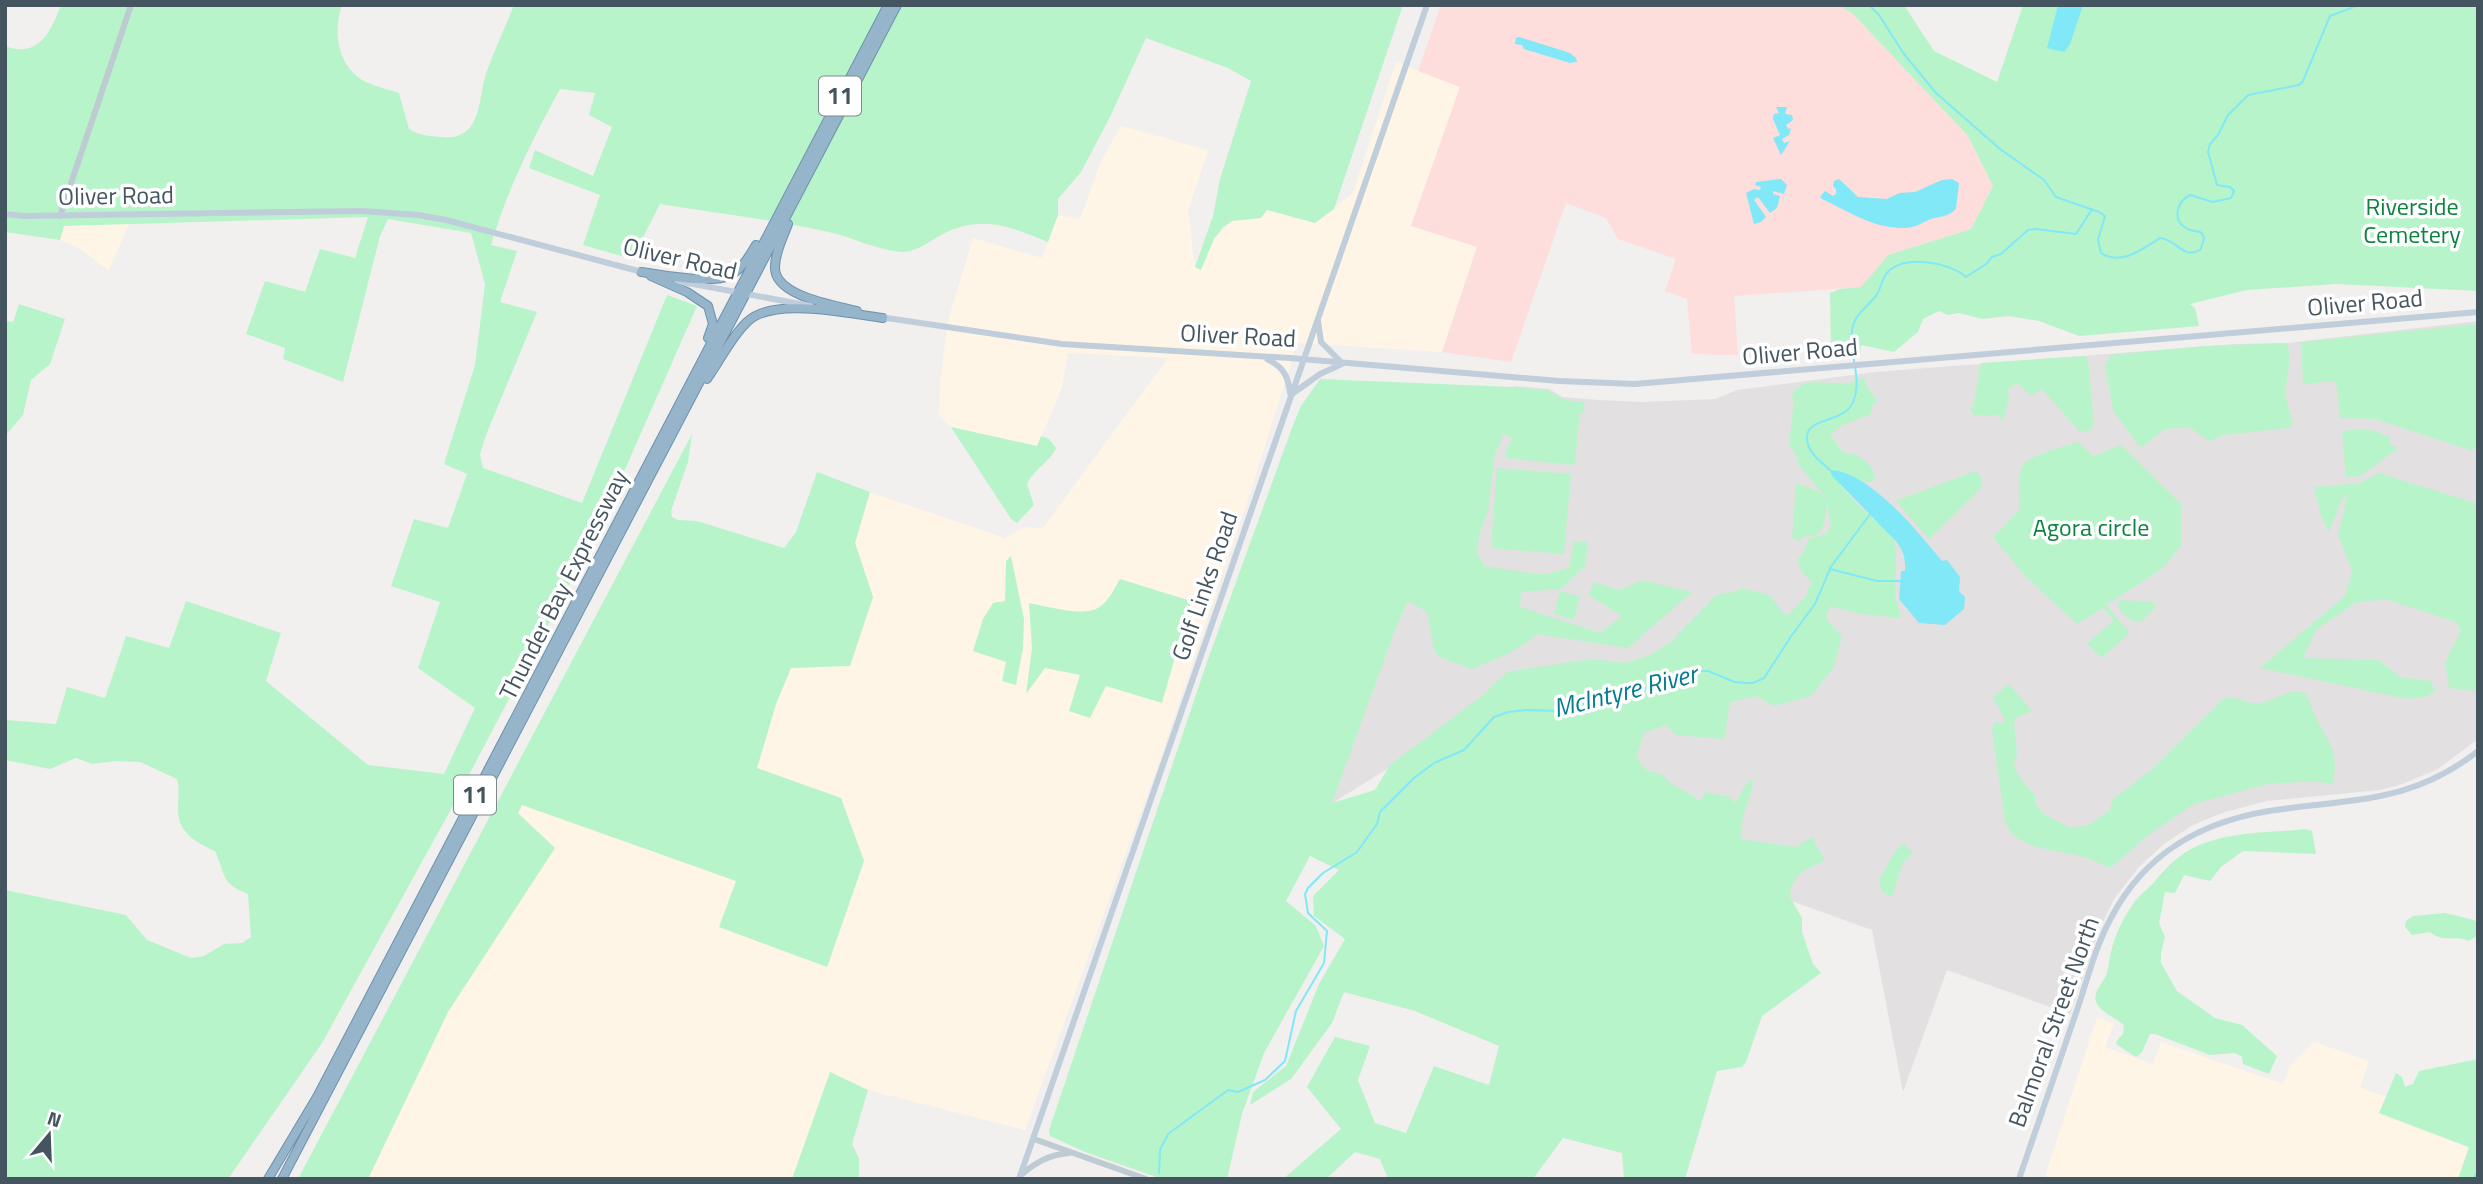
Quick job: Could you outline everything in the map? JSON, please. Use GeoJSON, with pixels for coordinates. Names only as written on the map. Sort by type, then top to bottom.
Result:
{"type":"FeatureCollection","features":[{"type":"Feature","properties":{"kind":"highway","name":"Thunder Bay Expressway"},"geometry":{"type":"LineString","coordinates":[[282,1179],[616,539],[688,408],[792,187],[888,5]]}},
{"type":"Feature","properties":{"kind":"highway","name":"Thunder Bay Expressway"},"geometry":{"type":"LineString","coordinates":[[268,1179],[317,1097],[677,408],[803,187],[897,5]]}},
{"type":"Feature","properties":{"kind":"highway"},"geometry":{"type":"LineString","coordinates":[[641,272],[693,278],[732,274],[743,266],[792,187]]}},
{"type":"Feature","properties":{"kind":"highway"},"geometry":{"type":"LineString","coordinates":[[803,187],[778,252],[775,263],[776,277],[795,293],[883,318]]}},
{"type":"Feature","properties":{"kind":"highway"},"geometry":{"type":"LineString","coordinates":[[641,272],[700,299],[708,306],[713,317],[711,332],[677,408]]}},
{"type":"Feature","properties":{"kind":"highway"},"geometry":{"type":"LineString","coordinates":[[688,408],[740,330],[747,321],[761,312],[779,309],[803,310],[883,318]]}},
{"type":"Feature","properties":{"kind":"main road","name":"Golf Links Road"},"geometry":{"type":"LineString","coordinates":[[1020,1177],[1427,5]]}},
{"type":"Feature","properties":{"kind":"main road","name":"Oliver Road"},"geometry":{"type":"LineString","coordinates":[[5,214],[60,216],[362,211],[418,215],[641,272],[883,318],[1062,344],[1303,359],[1559,381],[1635,384],[2478,312]]}},
{"type":"Feature","properties":{"kind":"main road"},"geometry":{"type":"LineString","coordinates":[[1263,357],[1280,367],[1287,375],[1290,395],[1343,362],[1321,342],[1318,315]]}},
{"type":"Feature","properties":{"kind":"main road","name":"Balmoral Street North"},"geometry":{"type":"LineString","coordinates":[[2019,1179],[2100,943],[2119,904],[2148,867],[2188,836],[2225,820],[2257,812],[2374,799],[2396,794],[2433,780],[2478,751]]}},
{"type":"Feature","properties":{"kind":"street"},"geometry":{"type":"LineString","coordinates":[[60,216],[131,5]]}},
{"type":"Feature","properties":{"kind":"street"},"geometry":{"type":"LineString","coordinates":[[1034,1139],[1146,1179]]}},
{"type":"Feature","properties":{"kind":"street"},"geometry":{"type":"LineString","coordinates":[[1020,1177],[1034,1164],[1053,1155],[1073,1152]]}},
{"type":"Feature","properties":{"kind":"shaded area"},"geometry":{"type":"Polygon","coordinates":[[[1441,5],[1837,5],[1852,13],[1968,136],[1993,186],[1971,229],[1888,255],[1861,287],[1734,296],[1738,355],[1692,354],[1687,299],[1665,291],[1676,259],[1618,239],[1606,218],[1566,203],[1511,362],[1442,352],[1477,247],[1411,226],[1460,87],[1418,71],[1441,5]]]}},
{"type":"Feature","properties":{"kind":"shaded area"},"geometry":{"type":"Polygon","coordinates":[[[1396,62],[1460,87],[1411,225],[1477,247],[1442,352],[1297,343],[1249,497],[1158,765],[1025,1130],[868,1090],[831,1072],[792,1179],[368,1179],[448,1012],[522,805],[736,881],[719,927],[828,967],[864,860],[841,798],[757,769],[776,704],[791,668],[873,597],[855,543],[870,492],[1005,538],[1024,527],[1042,529],[1168,358],[1068,353],[1062,387],[1037,447],[951,427],[939,416],[940,382],[948,321],[973,238],[1042,258],[1058,215],[1080,219],[1101,161],[1121,126],[1208,150],[1188,211],[1195,267],[1201,270],[1214,239],[1232,221],[1261,218],[1267,210],[1315,223],[1353,193],[1396,62]]]}},
{"type":"Feature","properties":{"kind":"shaded area"},"geometry":{"type":"Polygon","coordinates":[[[129,223],[109,271],[77,247],[60,240],[64,226],[129,223]]]}},
{"type":"Feature","properties":{"kind":"shaded area"},"geometry":{"type":"Polygon","coordinates":[[[2478,321],[2478,739],[2438,769],[2400,785],[2379,790],[2267,801],[2222,813],[2193,825],[2164,844],[2139,867],[2114,899],[2100,928],[2070,1014],[1947,970],[1903,1092],[1872,930],[1400,761],[1331,804],[1392,637],[1514,386],[1549,389],[1563,397],[1599,400],[1642,402],[1715,399],[1737,390],[1875,372],[2235,344],[2287,343],[2478,321]]]}},
{"type":"Feature","properties":{"kind":"shaded area"},"geometry":{"type":"Polygon","coordinates":[[[2097,1017],[2114,1023],[2105,1047],[2153,1064],[2161,1042],[2283,1084],[2290,1066],[2314,1042],[2369,1061],[2360,1087],[2386,1097],[2379,1114],[2469,1148],[2458,1179],[2044,1179],[2097,1017]]]}},
{"type":"Feature","properties":{"kind":"green space"},"geometry":{"type":"Polygon","coordinates":[[[61,5],[342,5],[338,36],[342,56],[347,65],[362,80],[399,93],[409,129],[424,135],[454,137],[464,133],[472,125],[487,71],[514,5],[1403,5],[1334,209],[1315,223],[1267,210],[1261,218],[1232,221],[1223,227],[1214,239],[1201,270],[1195,267],[1213,216],[1220,179],[1251,81],[1228,68],[1146,38],[1081,172],[1058,199],[1058,215],[1048,242],[1008,227],[982,224],[955,229],[918,248],[902,252],[804,227],[660,204],[634,255],[625,257],[583,245],[600,195],[529,168],[535,150],[593,176],[612,127],[589,115],[595,93],[560,89],[521,165],[491,245],[517,251],[500,302],[537,312],[486,435],[480,454],[483,468],[582,503],[667,295],[697,306],[600,526],[450,811],[322,1043],[228,1179],[9,1179],[5,1176],[5,890],[126,915],[147,940],[191,958],[204,956],[224,944],[242,943],[251,937],[248,894],[228,882],[215,851],[194,840],[184,830],[178,816],[177,779],[140,762],[92,764],[76,758],[50,769],[5,760],[5,720],[56,724],[67,687],[105,698],[126,636],[169,648],[186,601],[281,633],[266,681],[368,765],[444,774],[475,708],[418,668],[440,602],[391,586],[414,519],[448,528],[467,474],[444,464],[475,365],[485,284],[471,233],[388,219],[380,236],[343,382],[283,359],[285,348],[246,334],[265,281],[305,292],[320,249],[355,258],[368,217],[64,226],[60,240],[5,232],[5,46],[26,49],[35,46],[48,33],[61,5]]]}},
{"type":"Feature","properties":{"kind":"green space","name":"Riverside Cemetery"},"geometry":{"type":"Polygon","coordinates":[[[1837,5],[1904,5],[1934,51],[1997,82],[2023,5],[2478,5],[2478,291],[2337,284],[2247,290],[2190,304],[2195,308],[2199,326],[2079,336],[2039,321],[2008,316],[1982,319],[1959,313],[1948,315],[1939,311],[1923,319],[1918,332],[1894,352],[1861,345],[1860,355],[1831,359],[1830,293],[1861,287],[1888,255],[1971,229],[1993,186],[1968,136],[1852,13],[1837,5]]]}},
{"type":"Feature","properties":{"kind":"green space"},"geometry":{"type":"Polygon","coordinates":[[[19,304],[65,319],[50,364],[31,380],[23,415],[5,436],[5,321],[13,322],[19,304]]]}},
{"type":"Feature","properties":{"kind":"green space"},"geometry":{"type":"Polygon","coordinates":[[[2478,324],[2478,439],[2473,451],[2375,419],[2340,418],[2336,381],[2303,384],[2301,342],[2478,324]]]}},
{"type":"Feature","properties":{"kind":"green space"},"geometry":{"type":"Polygon","coordinates":[[[2287,343],[2289,355],[2286,395],[2293,423],[2289,428],[2224,435],[2209,441],[2189,427],[2165,429],[2142,447],[2113,410],[2105,366],[2110,355],[2205,346],[2287,343]]]}},
{"type":"Feature","properties":{"kind":"green space"},"geometry":{"type":"Polygon","coordinates":[[[2085,356],[2088,360],[2094,422],[2089,431],[2078,430],[2042,389],[2031,396],[2017,383],[2008,390],[2009,398],[2003,421],[1997,414],[1974,415],[1969,408],[1973,408],[1981,363],[2085,356]]]}},
{"type":"Feature","properties":{"kind":"green space"},"geometry":{"type":"Polygon","coordinates":[[[1864,377],[1866,385],[1877,400],[1872,406],[1871,414],[1840,426],[1830,435],[1843,452],[1858,455],[1870,465],[1876,479],[1840,485],[1863,510],[1894,536],[1895,595],[1901,618],[1861,614],[1830,606],[1826,619],[1842,636],[1834,667],[1811,696],[1773,706],[1757,696],[1730,702],[1724,739],[1676,735],[1666,725],[1644,733],[1637,755],[1640,764],[1648,771],[1662,774],[1696,800],[1701,800],[1706,792],[1730,797],[1735,803],[1751,780],[1753,783],[1742,822],[1741,839],[1796,847],[1812,837],[1825,860],[1800,873],[1791,886],[1790,897],[1802,918],[1802,932],[1813,964],[1821,973],[1762,1016],[1742,1067],[1717,1071],[1685,1179],[1624,1179],[1622,1153],[1563,1138],[1533,1179],[1388,1179],[1380,1159],[1355,1152],[1326,1179],[1283,1179],[1341,1129],[1307,1087],[1335,1037],[1370,1046],[1358,1080],[1375,1123],[1406,1133],[1434,1066],[1489,1085],[1499,1046],[1415,1011],[1344,992],[1332,1023],[1291,1079],[1250,1105],[1253,1092],[1286,1066],[1319,984],[1345,939],[1314,916],[1313,896],[1339,870],[1310,856],[1286,901],[1316,926],[1324,946],[1264,1053],[1242,1114],[1227,1179],[1162,1179],[1085,1152],[1050,1136],[1049,1130],[1207,662],[1293,425],[1301,406],[1320,379],[1513,387],[1547,390],[1565,400],[1583,402],[1585,411],[1580,413],[1573,465],[1506,458],[1512,438],[1502,433],[1502,440],[1495,453],[1488,511],[1479,535],[1477,557],[1481,558],[1484,566],[1547,574],[1569,568],[1574,541],[1588,542],[1585,566],[1561,589],[1521,592],[1520,607],[1600,633],[1622,616],[1588,595],[1595,582],[1619,590],[1642,580],[1692,592],[1628,648],[1537,634],[1514,650],[1472,669],[1439,657],[1434,650],[1427,612],[1408,601],[1332,803],[1375,790],[1390,765],[1483,695],[1507,672],[1591,659],[1626,663],[1650,655],[1672,641],[1716,595],[1742,588],[1770,595],[1783,613],[1788,615],[1806,596],[1813,583],[1802,572],[1798,558],[1808,540],[1827,533],[1831,526],[1827,504],[1824,523],[1817,534],[1813,537],[1807,535],[1799,541],[1792,538],[1796,483],[1813,489],[1826,498],[1798,464],[1795,452],[1789,445],[1794,400],[1791,395],[1796,389],[1809,383],[1840,384],[1864,377]]]}},
{"type":"Feature","properties":{"kind":"green space"},"geometry":{"type":"Polygon","coordinates":[[[951,427],[1037,446],[1041,436],[1049,439],[1056,448],[1027,484],[1034,505],[1017,523],[1011,519],[951,427]]]}},
{"type":"Feature","properties":{"kind":"green space"},"geometry":{"type":"Polygon","coordinates":[[[2372,430],[2390,437],[2389,444],[2398,448],[2361,476],[2346,477],[2342,434],[2344,431],[2372,430]]]}},
{"type":"Feature","properties":{"kind":"green space"},"geometry":{"type":"Polygon","coordinates":[[[692,434],[688,462],[671,511],[672,517],[678,520],[697,521],[784,548],[796,532],[817,472],[870,492],[855,543],[873,597],[850,666],[791,668],[776,704],[757,768],[841,798],[864,861],[827,967],[719,927],[736,881],[522,805],[518,813],[555,848],[448,1012],[368,1179],[298,1179],[692,434]]]}},
{"type":"Feature","properties":{"kind":"green space","name":"Agora circle"},"geometry":{"type":"Polygon","coordinates":[[[2078,442],[2093,456],[2121,445],[2181,504],[2181,546],[2162,569],[2106,605],[2129,632],[2101,658],[2087,643],[2114,621],[2103,608],[2077,624],[2025,576],[1993,537],[2019,510],[2019,480],[2024,464],[2041,454],[2078,442]]]}},
{"type":"Feature","properties":{"kind":"green space"},"geometry":{"type":"Polygon","coordinates":[[[1497,468],[1571,474],[1564,554],[1491,548],[1497,468]]]}},
{"type":"Feature","properties":{"kind":"green space"},"geometry":{"type":"Polygon","coordinates":[[[1975,471],[1982,478],[1981,488],[1929,539],[1896,501],[1975,471]]]}},
{"type":"Feature","properties":{"kind":"green space"},"geometry":{"type":"Polygon","coordinates":[[[2379,473],[2478,504],[2478,691],[2449,688],[2445,662],[2461,631],[2456,622],[2385,599],[2355,603],[2317,629],[2303,658],[2379,660],[2400,677],[2431,681],[2435,691],[2432,694],[2420,698],[2402,698],[2260,668],[2345,596],[2352,571],[2338,534],[2347,498],[2344,495],[2329,532],[2321,516],[2314,487],[2360,483],[2379,473]]]}},
{"type":"Feature","properties":{"kind":"green space"},"geometry":{"type":"Polygon","coordinates":[[[1011,556],[1024,619],[1023,648],[1016,685],[1002,681],[1006,662],[973,651],[983,619],[993,603],[1005,601],[1006,561],[1011,556]]]}},
{"type":"Feature","properties":{"kind":"green space"},"geometry":{"type":"Polygon","coordinates":[[[1120,579],[1191,601],[1162,703],[1106,686],[1090,718],[1069,711],[1080,675],[1045,668],[1026,694],[1032,648],[1029,603],[1063,610],[1089,611],[1104,603],[1120,579]]]}},
{"type":"Feature","properties":{"kind":"green space"},"geometry":{"type":"Polygon","coordinates":[[[1560,591],[1580,597],[1574,620],[1554,614],[1560,591]]]}},
{"type":"Feature","properties":{"kind":"green space"},"geometry":{"type":"Polygon","coordinates":[[[2120,600],[2153,602],[2156,607],[2142,621],[2133,621],[2122,613],[2118,606],[2120,600]]]}},
{"type":"Feature","properties":{"kind":"green space"},"geometry":{"type":"Polygon","coordinates":[[[2009,684],[2032,711],[2016,718],[2014,723],[2017,754],[2014,767],[2035,795],[2035,803],[2044,814],[2071,828],[2088,825],[2109,811],[2113,799],[2150,771],[2223,699],[2228,698],[2262,703],[2289,693],[2306,694],[2332,747],[2335,763],[2332,785],[2317,781],[2268,784],[2194,804],[2151,833],[2110,868],[2083,857],[2037,847],[2018,838],[2005,822],[1992,729],[1993,724],[2005,720],[1993,697],[2009,684]]]}},
{"type":"Feature","properties":{"kind":"green space"},"geometry":{"type":"Polygon","coordinates":[[[2305,829],[2312,831],[2316,854],[2243,851],[2221,867],[2210,881],[2184,875],[2175,893],[2165,892],[2159,923],[2165,937],[2161,963],[2177,991],[2215,1018],[2242,1025],[2277,1056],[2269,1074],[2243,1064],[2242,1057],[2235,1053],[2210,1055],[2155,1034],[2150,1034],[2142,1052],[2136,1057],[2116,1044],[2123,1034],[2124,1025],[2101,1009],[2095,998],[2107,973],[2120,927],[2138,898],[2173,862],[2195,847],[2235,835],[2305,829]]]}},
{"type":"Feature","properties":{"kind":"green space"},"geometry":{"type":"Polygon","coordinates":[[[1904,842],[1907,848],[1912,850],[1912,854],[1902,865],[1892,897],[1882,892],[1879,880],[1894,853],[1904,842]]]}},
{"type":"Feature","properties":{"kind":"green space"},"geometry":{"type":"Polygon","coordinates":[[[2445,913],[2474,920],[2478,923],[2478,935],[2469,941],[2439,937],[2430,932],[2412,935],[2405,927],[2406,921],[2413,916],[2445,913]]]}},
{"type":"Feature","properties":{"kind":"green space"},"geometry":{"type":"Polygon","coordinates":[[[2478,1059],[2478,1179],[2458,1179],[2469,1147],[2379,1113],[2396,1073],[2402,1077],[2405,1087],[2413,1084],[2419,1071],[2478,1059]]]}},
{"type":"Feature","properties":{"kind":"green space"},"geometry":{"type":"Polygon","coordinates":[[[830,1072],[868,1090],[852,1144],[859,1158],[859,1179],[792,1179],[830,1072]]]}},
{"type":"Feature","properties":{"kind":"water"},"geometry":{"type":"Polygon","coordinates":[[[2058,5],[2083,5],[2070,44],[2064,52],[2047,48],[2058,5]]]}},
{"type":"Feature","properties":{"kind":"water"},"geometry":{"type":"Polygon","coordinates":[[[1516,38],[1570,53],[1577,62],[1570,63],[1524,49],[1522,45],[1515,44],[1516,38]]]}},
{"type":"Feature","properties":{"kind":"water"},"geometry":{"type":"Polygon","coordinates":[[[1776,107],[1787,107],[1785,114],[1792,115],[1793,120],[1786,125],[1788,129],[1791,128],[1789,135],[1782,139],[1784,143],[1790,141],[1781,155],[1773,138],[1780,135],[1773,119],[1774,114],[1779,113],[1776,107]]]}},
{"type":"Feature","properties":{"kind":"water"},"geometry":{"type":"Polygon","coordinates":[[[1781,179],[1787,185],[1784,194],[1773,191],[1773,194],[1780,196],[1777,208],[1770,213],[1758,197],[1754,200],[1766,217],[1754,224],[1746,193],[1754,189],[1760,190],[1761,187],[1755,185],[1756,182],[1781,179]]]}},
{"type":"Feature","properties":{"kind":"water"},"geometry":{"type":"Polygon","coordinates":[[[1839,179],[1858,197],[1887,199],[1899,193],[1915,192],[1942,180],[1952,179],[1959,183],[1956,209],[1947,215],[1912,227],[1883,226],[1820,197],[1825,191],[1833,196],[1836,194],[1834,181],[1839,179]]]}},
{"type":"Feature","properties":{"kind":"water"},"geometry":{"type":"Polygon","coordinates":[[[1830,470],[1845,473],[1876,492],[1892,505],[1942,561],[1947,560],[1960,577],[1959,591],[1965,597],[1964,609],[1945,625],[1919,623],[1899,599],[1901,571],[1905,571],[1901,549],[1832,476],[1830,470]]]}},
{"type":"Feature","properties":{"kind":"waterway","name":"McIntyre River"},"geometry":{"type":"LineString","coordinates":[[1869,5],[1936,93],[2000,149],[2044,180],[2056,197],[2105,216],[2098,240],[2101,253],[2116,258],[2132,254],[2160,238],[2185,251],[2195,252],[2201,249],[2204,238],[2202,233],[2181,224],[2178,210],[2182,201],[2190,195],[2213,202],[2231,198],[2234,191],[2230,187],[2217,185],[2208,152],[2228,115],[2248,95],[2299,85],[2330,16],[2359,5]]}},
{"type":"Feature","properties":{"kind":"waterway","name":"McIntyre River"},"geometry":{"type":"LineString","coordinates":[[1830,470],[1811,451],[1807,436],[1814,425],[1844,413],[1854,400],[1857,383],[1853,326],[1857,317],[1877,294],[1887,273],[1904,264],[1926,262],[1949,267],[1966,277],[1992,257],[2001,254],[2028,230],[2076,234],[2091,211]]}},
{"type":"Feature","properties":{"kind":"waterway","name":"McIntyre River"},"geometry":{"type":"LineString","coordinates":[[1830,568],[1871,513]]}},
{"type":"Feature","properties":{"kind":"waterway","name":"McIntyre River"},"geometry":{"type":"LineString","coordinates":[[1159,1173],[1160,1150],[1168,1134],[1228,1090],[1238,1092],[1265,1080],[1285,1061],[1296,1011],[1324,963],[1327,931],[1308,913],[1305,894],[1323,873],[1357,852],[1377,824],[1380,812],[1414,778],[1434,763],[1464,750],[1494,717],[1508,712],[1561,711],[1623,690],[1647,688],[1677,672],[1708,671],[1735,682],[1753,683],[1764,678],[1815,604],[1830,569],[1877,581],[1900,581]]}},
{"type":"Feature","properties":{"kind":"waterway"},"geometry":{"type":"LineString","coordinates":[[2474,1179],[2478,1170]]}}]}
